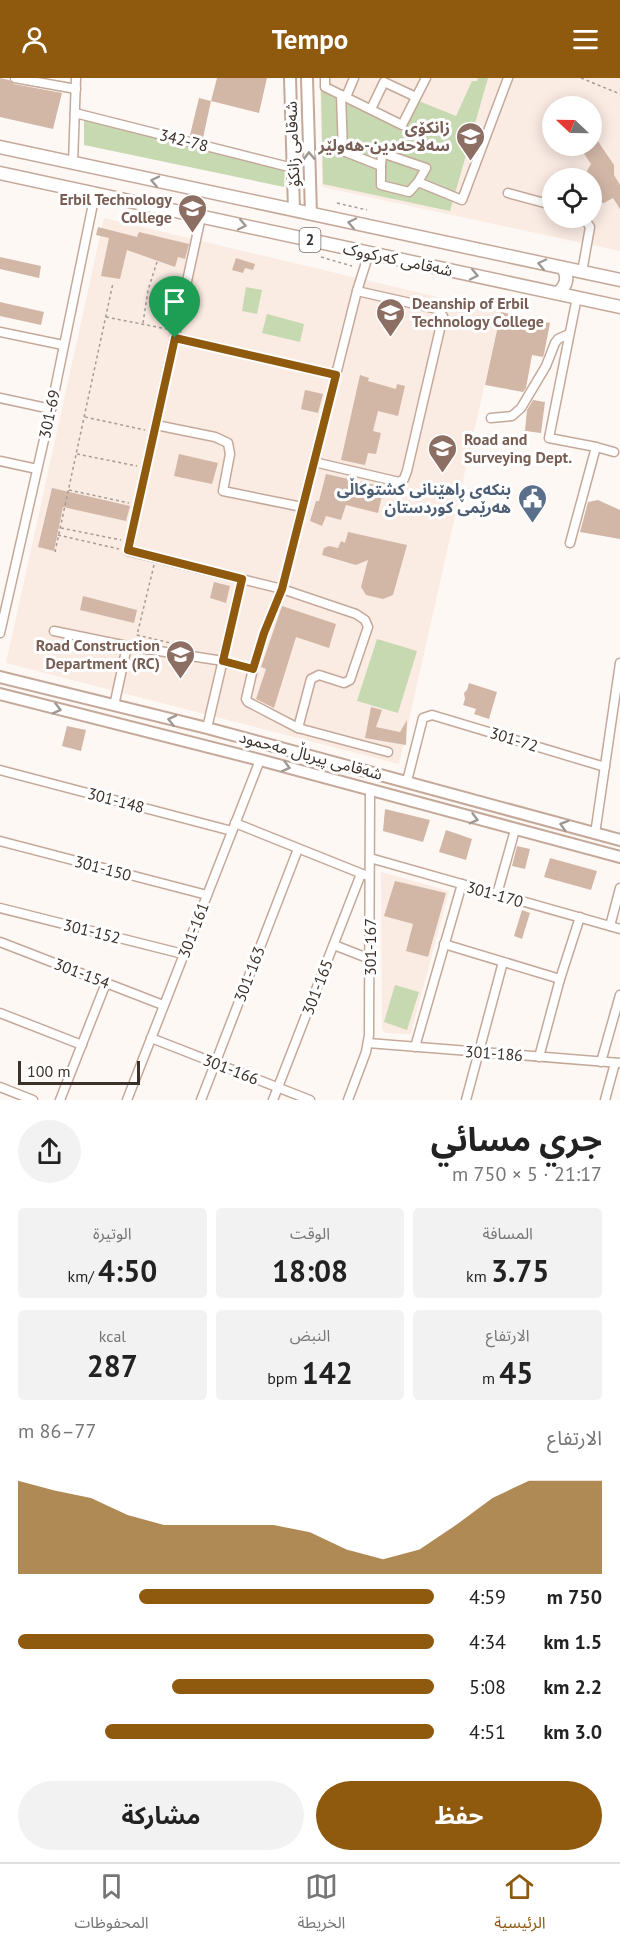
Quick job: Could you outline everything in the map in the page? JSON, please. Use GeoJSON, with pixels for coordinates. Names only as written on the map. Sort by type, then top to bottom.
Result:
{"type":"FeatureCollection","features":[{"type":"Feature","properties":{"kind":"highway","name":"شەقامی کەرکووک"},"geometry":{"type":"LineString","coordinates":[[0,147],[620,280]]}},
{"type":"Feature","properties":{"kind":"highway","name":"شەقامی کەرکووک"},"geometry":{"type":"LineString","coordinates":[[0,173],[620,307]]}},
{"type":"Feature","properties":{"kind":"highway"},"geometry":{"type":"LineString","coordinates":[[558,293],[566,282],[563,268]]}},
{"type":"Feature","properties":{"kind":"main road","name":"شەقامی زانکۆ"},"geometry":{"type":"LineString","coordinates":[[291,78],[294,210]]}},
{"type":"Feature","properties":{"kind":"main road","name":"شەقامی زانکۆ"},"geometry":{"type":"LineString","coordinates":[[307,78],[311,214]]}},
{"type":"Feature","properties":{"kind":"main road","name":"شەقامی پیرباڵ مەحمود"},"geometry":{"type":"LineString","coordinates":[[0,677],[207,728],[620,840]]}},
{"type":"Feature","properties":{"kind":"main road","name":"شەقامی پیرباڵ مەحمود"},"geometry":{"type":"LineString","coordinates":[[0,694],[260,760],[620,857]]}},
{"type":"Feature","properties":{"kind":"main road"},"geometry":{"type":"LineString","coordinates":[[83,715],[87,699]]}},
{"type":"Feature","properties":{"kind":"street"},"geometry":{"type":"LineString","coordinates":[[15,78],[76,89]]}},
{"type":"Feature","properties":{"kind":"street"},"geometry":{"type":"LineString","coordinates":[[73,163],[76,78]]}},
{"type":"Feature","properties":{"kind":"street"},"geometry":{"type":"LineString","coordinates":[[325,78],[325,87],[402,125],[426,78]]}},
{"type":"Feature","properties":{"kind":"street"},"geometry":{"type":"LineString","coordinates":[[354,78],[343,96],[344,151],[381,166]]}},
{"type":"Feature","properties":{"kind":"street"},"geometry":{"type":"LineString","coordinates":[[418,182],[462,200],[508,78]]}},
{"type":"Feature","properties":{"kind":"street"},"geometry":{"type":"LineString","coordinates":[[371,109],[384,80],[416,97]]}},
{"type":"Feature","properties":{"kind":"street","name":"342-78"},"geometry":{"type":"LineString","coordinates":[[75,113],[293,168]]}},
{"type":"Feature","properties":{"kind":"street"},"geometry":{"type":"LineString","coordinates":[[382,153],[426,168],[409,192],[381,185],[381,166],[382,153]]}},
{"type":"Feature","properties":{"kind":"street"},"geometry":{"type":"LineString","coordinates":[[508,193],[542,202]]}},
{"type":"Feature","properties":{"kind":"street","name":"301-69"},"geometry":{"type":"LineString","coordinates":[[0,633],[51,409],[95,194]]}},
{"type":"Feature","properties":{"kind":"street"},"geometry":{"type":"LineString","coordinates":[[201,217],[127,542],[128,550],[282,589],[356,614],[365,620],[368,627],[350,680],[344,683],[319,675],[311,679],[298,728]]}},
{"type":"Feature","properties":{"kind":"street"},"geometry":{"type":"LineString","coordinates":[[582,272],[590,228]]}},
{"type":"Feature","properties":{"kind":"street"},"geometry":{"type":"LineString","coordinates":[[369,253],[357,291],[282,589],[264,633],[246,699],[298,728],[388,752]]}},
{"type":"Feature","properties":{"kind":"street"},"geometry":{"type":"LineString","coordinates":[[314,462],[399,482],[404,479],[407,471],[443,316],[437,309],[357,291]]}},
{"type":"Feature","properties":{"kind":"street"},"geometry":{"type":"LineString","coordinates":[[577,297],[549,438],[614,452]]}},
{"type":"Feature","properties":{"kind":"street"},"geometry":{"type":"LineString","coordinates":[[0,332],[63,345]]}},
{"type":"Feature","properties":{"kind":"street"},"geometry":{"type":"LineString","coordinates":[[173,334],[336,375]]}},
{"type":"Feature","properties":{"kind":"street"},"geometry":{"type":"LineString","coordinates":[[492,418],[512,416],[521,408],[546,366],[555,343],[569,334]]}},
{"type":"Feature","properties":{"kind":"street"},"geometry":{"type":"LineString","coordinates":[[0,398],[51,409]]}},
{"type":"Feature","properties":{"kind":"street"},"geometry":{"type":"LineString","coordinates":[[152,428],[215,437],[228,443],[230,454],[223,491],[302,507]]}},
{"type":"Feature","properties":{"kind":"street"},"geometry":{"type":"LineString","coordinates":[[570,543],[596,447]]}},
{"type":"Feature","properties":{"kind":"street"},"geometry":{"type":"LineString","coordinates":[[0,461],[37,469]]}},
{"type":"Feature","properties":{"kind":"street"},"geometry":{"type":"LineString","coordinates":[[207,728],[242,579]]}},
{"type":"Feature","properties":{"kind":"street"},"geometry":{"type":"LineString","coordinates":[[54,631],[127,646],[223,661],[253,669]]}},
{"type":"Feature","properties":{"kind":"street"},"geometry":{"type":"LineString","coordinates":[[114,706],[127,646]]}},
{"type":"Feature","properties":{"kind":"street"},"geometry":{"type":"LineString","coordinates":[[595,834],[604,767],[617,698],[620,663]]}},
{"type":"Feature","properties":{"kind":"street","name":"301-72"},"geometry":{"type":"LineString","coordinates":[[406,781],[423,718],[432,715],[604,767]]}},
{"type":"Feature","properties":{"kind":"street","name":"301-161"},"geometry":{"type":"LineString","coordinates":[[127,1100],[260,760]]}},
{"type":"Feature","properties":{"kind":"street","name":"301-148"},"geometry":{"type":"LineString","coordinates":[[0,770],[233,827],[366,875]]}},
{"type":"Feature","properties":{"kind":"street","name":"301-167"},"geometry":{"type":"LineString","coordinates":[[348,1100],[368,1044],[370,958],[366,875],[370,858],[370,790]]}},
{"type":"Feature","properties":{"kind":"street"},"geometry":{"type":"LineString","coordinates":[[497,894],[515,830]]}},
{"type":"Feature","properties":{"kind":"street","name":"301-150"},"geometry":{"type":"LineString","coordinates":[[0,841],[207,895]]}},
{"type":"Feature","properties":{"kind":"street","name":"301-163"},"geometry":{"type":"LineString","coordinates":[[201,1100],[298,849]]}},
{"type":"Feature","properties":{"kind":"street","name":"301-170"},"geometry":{"type":"LineString","coordinates":[[370,858],[620,929]]}},
{"type":"Feature","properties":{"kind":"street","name":"301-165"},"geometry":{"type":"LineString","coordinates":[[273,1100],[334,945],[366,875]]}},
{"type":"Feature","properties":{"kind":"street"},"geometry":{"type":"LineString","coordinates":[[416,1047],[462,884]]}},
{"type":"Feature","properties":{"kind":"street"},"geometry":{"type":"LineString","coordinates":[[610,926],[620,888]]}},
{"type":"Feature","properties":{"kind":"street","name":"301-152"},"geometry":{"type":"LineString","coordinates":[[0,908],[183,954]]}},
{"type":"Feature","properties":{"kind":"street"},"geometry":{"type":"LineString","coordinates":[[539,1057],[580,917]]}},
{"type":"Feature","properties":{"kind":"street","name":"301-154"},"geometry":{"type":"LineString","coordinates":[[0,942],[163,1005]]}},
{"type":"Feature","properties":{"kind":"street"},"geometry":{"type":"LineString","coordinates":[[444,944],[560,979]]}},
{"type":"Feature","properties":{"kind":"street"},"geometry":{"type":"LineString","coordinates":[[334,945],[370,958]]}},
{"type":"Feature","properties":{"kind":"street"},"geometry":{"type":"LineString","coordinates":[[466,1100],[503,962]]}},
{"type":"Feature","properties":{"kind":"street"},"geometry":{"type":"LineString","coordinates":[[60,1100],[106,983]]}},
{"type":"Feature","properties":{"kind":"street"},"geometry":{"type":"LineString","coordinates":[[601,1062],[620,995]]}},
{"type":"Feature","properties":{"kind":"street"},"geometry":{"type":"LineString","coordinates":[[0,1013],[82,1045]]}},
{"type":"Feature","properties":{"kind":"street","name":"301-166"},"geometry":{"type":"LineString","coordinates":[[151,1038],[310,1100]]}},
{"type":"Feature","properties":{"kind":"street","name":"301-186"},"geometry":{"type":"LineString","coordinates":[[368,1044],[618,1063]]}},
{"type":"Feature","properties":{"kind":"street"},"geometry":{"type":"LineString","coordinates":[[605,1100],[618,1063]]}},
{"type":"Feature","properties":{"kind":"street"},"geometry":{"type":"LineString","coordinates":[[0,1087],[33,1100]]}},
{"type":"Feature","properties":{"kind":"path"},"geometry":{"type":"LineString","coordinates":[[581,78],[620,94]]}},
{"type":"Feature","properties":{"kind":"path"},"geometry":{"type":"LineString","coordinates":[[337,203],[367,210]]}},
{"type":"Feature","properties":{"kind":"path"},"geometry":{"type":"LineString","coordinates":[[321,257],[352,266]]}},
{"type":"Feature","properties":{"kind":"path"},"geometry":{"type":"LineString","coordinates":[[142,324],[148,290],[157,262]]}},
{"type":"Feature","properties":{"kind":"path"},"geometry":{"type":"LineString","coordinates":[[55,552],[114,283]]}},
{"type":"Feature","properties":{"kind":"path"},"geometry":{"type":"LineString","coordinates":[[106,317],[142,324],[173,334]]}},
{"type":"Feature","properties":{"kind":"path"},"geometry":{"type":"LineString","coordinates":[[84,417],[152,428]]}},
{"type":"Feature","properties":{"kind":"path"},"geometry":{"type":"LineString","coordinates":[[76,454],[141,467]]}},
{"type":"Feature","properties":{"kind":"path"},"geometry":{"type":"LineString","coordinates":[[68,490],[133,504]]}},
{"type":"Feature","properties":{"kind":"path"},"geometry":{"type":"LineString","coordinates":[[58,536],[123,550],[127,542],[60,528]]}},
{"type":"Feature","properties":{"kind":"path"},"geometry":{"type":"LineString","coordinates":[[154,564],[137,635],[183,646]]}},
{"type":"Feature","properties":{"kind":"shaded area","name":"زانکۆی سەلاحەدین-هەولێر"},"geometry":{"type":"Polygon","coordinates":[[[320,78],[620,78],[620,251],[322,187],[320,78]]]}},
{"type":"Feature","properties":{"kind":"shaded area"},"geometry":{"type":"Polygon","coordinates":[[[104,218],[501,312],[399,764],[6,663],[104,218]]]}},
{"type":"Feature","properties":{"kind":"shaded area"},"geometry":{"type":"Polygon","coordinates":[[[381,872],[449,891],[409,1034],[385,1033],[382,1029],[381,872]]]}},
{"type":"Feature","properties":{"kind":"green space"},"geometry":{"type":"Polygon","coordinates":[[[478,78],[488,78],[450,211],[323,184],[321,91],[404,131],[419,101],[456,116],[472,81],[477,81],[478,78]]]}},
{"type":"Feature","properties":{"kind":"green space"},"geometry":{"type":"Polygon","coordinates":[[[84,117],[285,167],[284,187],[84,145],[84,117]]]}},
{"type":"Feature","properties":{"kind":"green space"},"geometry":{"type":"Polygon","coordinates":[[[246,287],[262,290],[257,314],[242,311],[246,287]]]}},
{"type":"Feature","properties":{"kind":"green space"},"geometry":{"type":"Polygon","coordinates":[[[267,314],[304,324],[300,342],[262,333],[267,314]]]}},
{"type":"Feature","properties":{"kind":"green space"},"geometry":{"type":"Polygon","coordinates":[[[377,639],[417,651],[398,713],[357,701],[377,639]]]}},
{"type":"Feature","properties":{"kind":"green space"},"geometry":{"type":"Polygon","coordinates":[[[395,985],[419,992],[407,1030],[384,1022],[395,985]]]}},
{"type":"Feature","properties":{"kind":"building"},"geometry":{"type":"Polygon","coordinates":[[[0,78],[14,84],[62,93],[53,129],[0,117],[0,78]]]}},
{"type":"Feature","properties":{"kind":"building"},"geometry":{"type":"Polygon","coordinates":[[[217,78],[267,78],[259,113],[211,101],[217,78]]]}},
{"type":"Feature","properties":{"kind":"building"},"geometry":{"type":"Polygon","coordinates":[[[199,98],[211,101],[203,138],[190,135],[199,98]]]}},
{"type":"Feature","properties":{"kind":"building"},"geometry":{"type":"Polygon","coordinates":[[[602,147],[614,165],[614,175],[620,185],[620,209],[613,198],[602,203],[602,168],[589,168],[591,164],[586,156],[602,156],[602,147]]]}},
{"type":"Feature","properties":{"kind":"building"},"geometry":{"type":"Polygon","coordinates":[[[98,227],[137,237],[139,232],[189,244],[185,259],[178,257],[175,267],[127,250],[120,279],[101,276],[109,238],[96,235],[98,227]]]}},
{"type":"Feature","properties":{"kind":"building"},"geometry":{"type":"Polygon","coordinates":[[[0,257],[41,266],[39,278],[0,269],[0,257]]]}},
{"type":"Feature","properties":{"kind":"building"},"geometry":{"type":"Polygon","coordinates":[[[236,258],[255,264],[253,270],[245,268],[243,273],[232,270],[236,258]]]}},
{"type":"Feature","properties":{"kind":"building"},"geometry":{"type":"Polygon","coordinates":[[[0,302],[44,312],[41,325],[0,316],[0,302]]]}},
{"type":"Feature","properties":{"kind":"building"},"geometry":{"type":"Polygon","coordinates":[[[501,312],[550,323],[543,357],[532,355],[526,388],[523,392],[485,385],[501,312]]]}},
{"type":"Feature","properties":{"kind":"building"},"geometry":{"type":"Polygon","coordinates":[[[360,375],[369,378],[368,381],[396,389],[397,384],[405,386],[398,416],[378,411],[373,431],[381,433],[376,454],[368,453],[365,465],[341,460],[360,375]]]}},
{"type":"Feature","properties":{"kind":"building"},"geometry":{"type":"Polygon","coordinates":[[[305,390],[323,394],[318,413],[301,409],[305,390]]]}},
{"type":"Feature","properties":{"kind":"building"},"geometry":{"type":"Polygon","coordinates":[[[533,400],[545,402],[541,433],[525,431],[527,410],[533,400]]]}},
{"type":"Feature","properties":{"kind":"building"},"geometry":{"type":"Polygon","coordinates":[[[179,454],[218,463],[212,484],[174,476],[179,454]]]}},
{"type":"Feature","properties":{"kind":"building"},"geometry":{"type":"Polygon","coordinates":[[[326,474],[384,487],[378,513],[346,505],[341,520],[326,516],[322,526],[310,521],[316,501],[319,501],[326,474]]]}},
{"type":"Feature","properties":{"kind":"building"},"geometry":{"type":"Polygon","coordinates":[[[52,488],[130,506],[126,521],[63,507],[54,551],[38,547],[52,488]]]}},
{"type":"Feature","properties":{"kind":"building"},"geometry":{"type":"Polygon","coordinates":[[[598,500],[620,510],[620,539],[580,532],[588,502],[598,500]]]}},
{"type":"Feature","properties":{"kind":"building"},"geometry":{"type":"Polygon","coordinates":[[[348,532],[407,545],[393,595],[383,599],[366,595],[361,587],[368,560],[356,565],[322,555],[324,548],[329,546],[338,548],[341,541],[345,543],[348,532]]]}},
{"type":"Feature","properties":{"kind":"building"},"geometry":{"type":"Polygon","coordinates":[[[214,582],[230,586],[226,603],[210,598],[214,582]]]}},
{"type":"Feature","properties":{"kind":"building"},"geometry":{"type":"Polygon","coordinates":[[[83,596],[137,610],[134,623],[80,610],[83,596]]]}},
{"type":"Feature","properties":{"kind":"building"},"geometry":{"type":"Polygon","coordinates":[[[282,606],[336,624],[329,648],[296,637],[274,708],[256,699],[266,669],[261,667],[282,606]]]}},
{"type":"Feature","properties":{"kind":"building"},"geometry":{"type":"Polygon","coordinates":[[[469,683],[497,692],[489,719],[474,714],[476,709],[463,705],[464,693],[469,683]]]}},
{"type":"Feature","properties":{"kind":"building"},"geometry":{"type":"Polygon","coordinates":[[[371,707],[382,710],[376,727],[400,732],[407,720],[406,745],[365,738],[371,707]]]}},
{"type":"Feature","properties":{"kind":"building"},"geometry":{"type":"Polygon","coordinates":[[[67,726],[86,730],[81,751],[62,746],[67,726]]]}},
{"type":"Feature","properties":{"kind":"building"},"geometry":{"type":"Polygon","coordinates":[[[385,809],[430,820],[423,842],[383,831],[385,809]]]}},
{"type":"Feature","properties":{"kind":"building"},"geometry":{"type":"Polygon","coordinates":[[[446,830],[472,839],[466,860],[439,852],[446,830]]]}},
{"type":"Feature","properties":{"kind":"building"},"geometry":{"type":"Polygon","coordinates":[[[517,846],[530,849],[525,869],[512,866],[517,846]]]}},
{"type":"Feature","properties":{"kind":"building"},"geometry":{"type":"Polygon","coordinates":[[[550,858],[597,871],[591,890],[544,877],[550,858]]]}},
{"type":"Feature","properties":{"kind":"building"},"geometry":{"type":"Polygon","coordinates":[[[395,881],[446,893],[428,957],[406,951],[413,924],[384,916],[395,881]]]}},
{"type":"Feature","properties":{"kind":"building"},"geometry":{"type":"Polygon","coordinates":[[[522,910],[530,913],[522,939],[514,936],[522,910]]]}},
{"type":"Feature","properties":{"kind":"place","name":"زانکۆی سەلاحەدین-هەولێر"},"geometry":{"type":"Point","coordinates":[471,162]}},
{"type":"Feature","properties":{"kind":"place","name":"Erbil Technology College"},"geometry":{"type":"Point","coordinates":[193,234]}},
{"type":"Feature","properties":{"kind":"place","name":"Deanship of Erbil Technology College"},"geometry":{"type":"Point","coordinates":[391,338]}},
{"type":"Feature","properties":{"kind":"place","name":"Road and Surveying Dept."},"geometry":{"type":"Point","coordinates":[443,474]}},
{"type":"Feature","properties":{"kind":"place","name":"بنکەی ڕاهێنانی کشتوکاڵی هەرێمی کوردستان"},"geometry":{"type":"Point","coordinates":[532,524]}},
{"type":"Feature","properties":{"kind":"place","name":"Road Construction Department (RC)"},"geometry":{"type":"Point","coordinates":[181,680]}},
{"type":"Feature","properties":{"kind":"route"},"geometry":{"type":"LineString","coordinates":[[175,338],[336,375],[282,589],[264,633],[253,669],[223,661],[242,579],[128,550],[175,338]]}}]}
